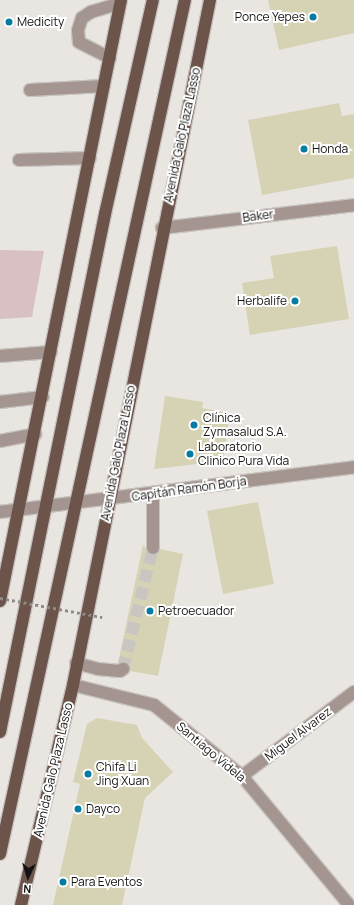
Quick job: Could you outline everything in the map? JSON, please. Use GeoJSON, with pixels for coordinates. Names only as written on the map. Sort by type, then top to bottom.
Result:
{"type":"FeatureCollection","features":[{"type":"Feature","properties":{"kind":"main road"},"geometry":{"type":"LineString","coordinates":[[0,732],[105,214],[153,0]]}},
{"type":"Feature","properties":{"kind":"main road"},"geometry":{"type":"LineString","coordinates":[[0,854],[185,0]]}},
{"type":"Feature","properties":{"kind":"main road","name":"Avenida Galo Plaza Lasso"},"geometry":{"type":"LineString","coordinates":[[21,905],[73,684],[162,228],[210,0]]}},
{"type":"Feature","properties":{"kind":"main road"},"geometry":{"type":"LineString","coordinates":[[0,600],[43,397],[121,1]]}},
{"type":"Feature","properties":{"kind":"street"},"geometry":{"type":"LineString","coordinates":[[110,58],[79,42],[78,30],[82,18],[91,12],[121,1]]}},
{"type":"Feature","properties":{"kind":"street"},"geometry":{"type":"LineString","coordinates":[[30,90],[104,86]]}},
{"type":"Feature","properties":{"kind":"street"},"geometry":{"type":"LineString","coordinates":[[19,160],[90,158]]}},
{"type":"Feature","properties":{"kind":"street","name":"Baker"},"geometry":{"type":"LineString","coordinates":[[162,228],[354,205]]}},
{"type":"Feature","properties":{"kind":"street"},"geometry":{"type":"LineString","coordinates":[[0,356],[51,352]]}},
{"type":"Feature","properties":{"kind":"street"},"geometry":{"type":"LineString","coordinates":[[0,402],[43,397]]}},
{"type":"Feature","properties":{"kind":"street"},"geometry":{"type":"LineString","coordinates":[[0,441],[35,434]]}},
{"type":"Feature","properties":{"kind":"street","name":"Capitán Ramón Borja"},"geometry":{"type":"LineString","coordinates":[[0,512],[108,500],[354,467]]}},
{"type":"Feature","properties":{"kind":"street"},"geometry":{"type":"LineString","coordinates":[[153,493],[153,548]]}},
{"type":"Feature","properties":{"kind":"street"},"geometry":{"type":"LineString","coordinates":[[76,663],[98,669],[120,671],[123,669]]}},
{"type":"Feature","properties":{"kind":"street","name":"Santiago Videla"},"geometry":{"type":"LineString","coordinates":[[73,684],[154,705],[242,776],[349,905]]}},
{"type":"Feature","properties":{"kind":"street","name":"Miguel Alvarez"},"geometry":{"type":"LineString","coordinates":[[242,776],[354,692]]}},
{"type":"Feature","properties":{"kind":"path"},"geometry":{"type":"LineString","coordinates":[[0,600],[102,617]]}},
{"type":"Feature","properties":{"kind":"shaded area"},"geometry":{"type":"Polygon","coordinates":[[[0,250],[44,251],[32,317],[0,319],[0,250]]]}},
{"type":"Feature","properties":{"kind":"building","name":"Ponce Yepes"},"geometry":{"type":"Polygon","coordinates":[[[268,0],[354,0],[354,33],[279,50],[268,0]]]}},
{"type":"Feature","properties":{"kind":"building","name":"Honda"},"geometry":{"type":"Polygon","coordinates":[[[339,103],[342,116],[354,114],[354,178],[262,195],[248,120],[339,103]]]}},
{"type":"Feature","properties":{"kind":"building","name":"Herbalife"},"geometry":{"type":"Polygon","coordinates":[[[337,246],[349,319],[250,335],[242,283],[274,278],[270,256],[337,246]]]}},
{"type":"Feature","properties":{"kind":"building","name":"Clínica Zymasalud S.A."},"geometry":{"type":"Polygon","coordinates":[[[165,396],[203,402],[202,408],[230,413],[223,461],[154,469],[165,396]]]}},
{"type":"Feature","properties":{"kind":"building"},"geometry":{"type":"Polygon","coordinates":[[[258,502],[274,584],[223,594],[207,511],[258,502]]]}},
{"type":"Feature","properties":{"kind":"building","name":"Petroecuador"},"geometry":{"type":"Polygon","coordinates":[[[143,545],[153,555],[160,549],[183,554],[158,676],[130,671],[126,662],[118,663],[143,545]]]}},
{"type":"Feature","properties":{"kind":"building"},"geometry":{"type":"Polygon","coordinates":[[[97,718],[137,725],[142,738],[173,772],[145,798],[122,905],[53,905],[80,784],[73,782],[87,724],[97,718]]]}},
{"type":"Feature","properties":{"kind":"tunnel"},"geometry":{"type":"LineString","coordinates":[[123,669],[153,548]]}},
{"type":"Feature","properties":{"kind":"place","name":"Ponce Yepes"},"geometry":{"type":"Point","coordinates":[313,17]}},
{"type":"Feature","properties":{"kind":"place","name":"Medicity"},"geometry":{"type":"Point","coordinates":[9,22]}},
{"type":"Feature","properties":{"kind":"place","name":"Honda"},"geometry":{"type":"Point","coordinates":[304,149]}},
{"type":"Feature","properties":{"kind":"place","name":"Herbalife"},"geometry":{"type":"Point","coordinates":[295,301]}},
{"type":"Feature","properties":{"kind":"place","name":"Clínica Zymasalud S.A."},"geometry":{"type":"Point","coordinates":[194,425]}},
{"type":"Feature","properties":{"kind":"place","name":"Laboratorio Clinico Pura Vida"},"geometry":{"type":"Point","coordinates":[190,454]}},
{"type":"Feature","properties":{"kind":"place","name":"Petroecuador"},"geometry":{"type":"Point","coordinates":[150,611]}},
{"type":"Feature","properties":{"kind":"place","name":"Chifa Li Jing Xuan"},"geometry":{"type":"Point","coordinates":[88,774]}},
{"type":"Feature","properties":{"kind":"place","name":"Dayco"},"geometry":{"type":"Point","coordinates":[78,809]}},
{"type":"Feature","properties":{"kind":"place","name":"Para Eventos"},"geometry":{"type":"Point","coordinates":[63,882]}}]}
